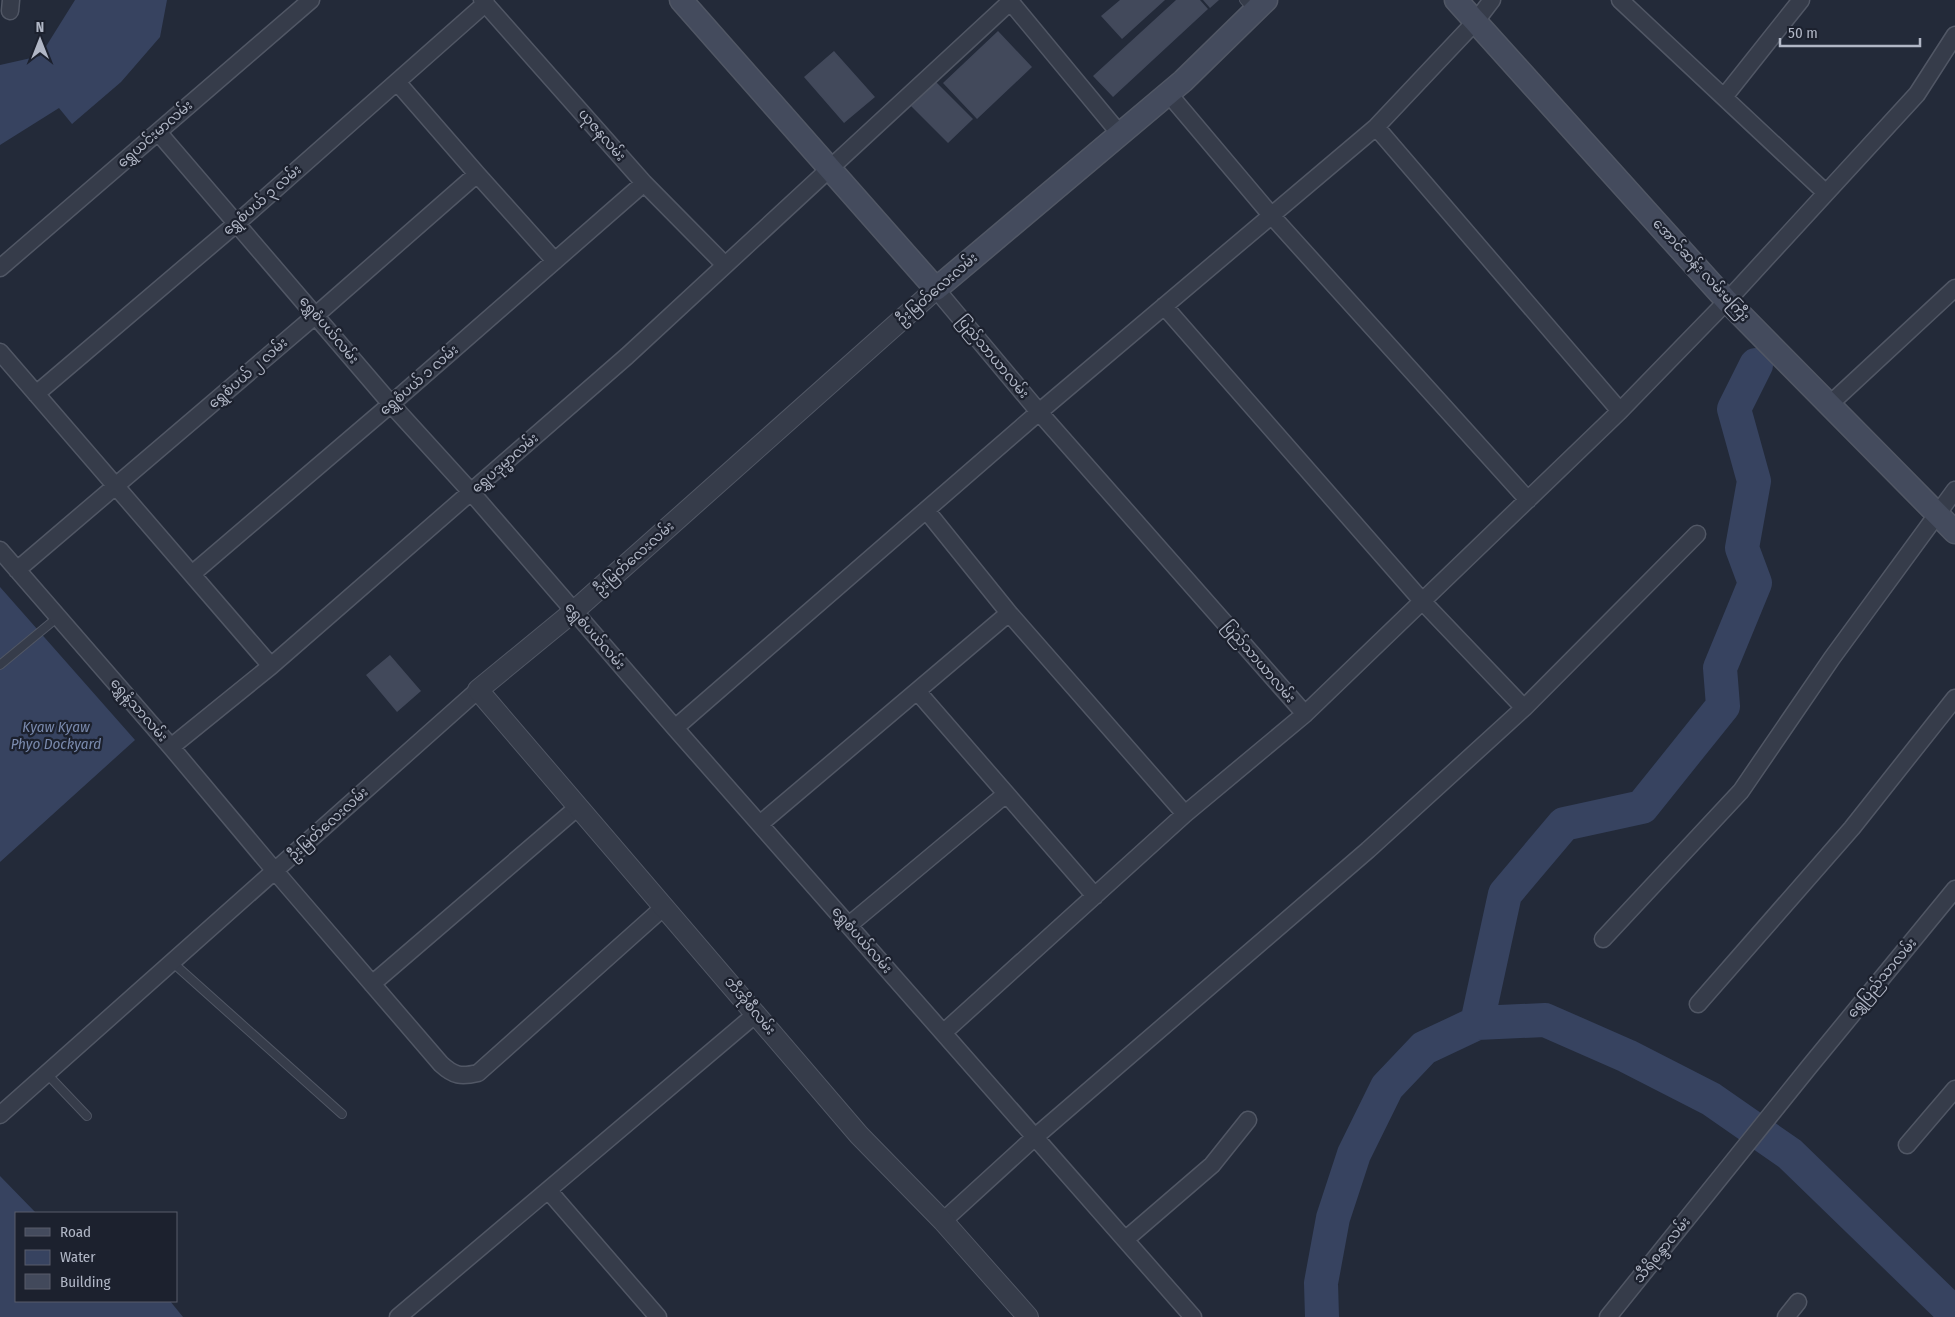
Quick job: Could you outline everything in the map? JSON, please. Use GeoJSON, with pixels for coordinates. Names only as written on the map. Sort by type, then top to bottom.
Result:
{"type":"FeatureCollection","features":[{"type":"Feature","properties":{"kind":"main road","name":"အောင်ဆန်း လမ်းမကြီး"},"geometry":{"type":"LineString","coordinates":[[1456,0],[1728,301],[1955,532]]}},
{"type":"Feature","properties":{"kind":"main road","name":"ပြည်သာယာလမ်း"},"geometry":{"type":"LineString","coordinates":[[683,1],[936,289]]}},
{"type":"Feature","properties":{"kind":"main road","name":"ဦးမြတ်လေးလမ်း"},"geometry":{"type":"LineString","coordinates":[[936,289],[1168,93],[1255,4]]}},
{"type":"Feature","properties":{"kind":"street","name":"ရွှေယင်းမာလမ်း"},"geometry":{"type":"LineString","coordinates":[[0,268],[311,0]]}},
{"type":"Feature","properties":{"kind":"street"},"geometry":{"type":"LineString","coordinates":[[675,728],[1039,412],[1376,127],[1476,21],[1492,0]]}},
{"type":"Feature","properties":{"kind":"street"},"geometry":{"type":"LineString","coordinates":[[1724,97],[1801,0]]}},
{"type":"Feature","properties":{"kind":"street","name":"ရွှေစံပယ် ၃ လမ်း"},"geometry":{"type":"LineString","coordinates":[[36,394],[237,223],[397,82],[484,2]]}},
{"type":"Feature","properties":{"kind":"street","name":"ယုဇနလမ်း"},"geometry":{"type":"LineString","coordinates":[[484,2],[644,183],[726,265]]}},
{"type":"Feature","properties":{"kind":"street"},"geometry":{"type":"LineString","coordinates":[[1015,2],[1120,134]]}},
{"type":"Feature","properties":{"kind":"street","name":"ရွှေပဒုမ္မာလမ်း"},"geometry":{"type":"LineString","coordinates":[[172,747],[271,666],[627,356],[1015,2]]}},
{"type":"Feature","properties":{"kind":"street"},"geometry":{"type":"LineString","coordinates":[[1627,2],[1826,193]]}},
{"type":"Feature","properties":{"kind":"street"},"geometry":{"type":"LineString","coordinates":[[943,1033],[1185,814],[1305,714],[1620,412],[1728,301],[1916,94],[1955,35]]}},
{"type":"Feature","properties":{"kind":"street"},"geometry":{"type":"LineString","coordinates":[[397,82],[555,260]]}},
{"type":"Feature","properties":{"kind":"street"},"geometry":{"type":"LineString","coordinates":[[1168,93],[1271,215],[1528,500]]}},
{"type":"Feature","properties":{"kind":"street"},"geometry":{"type":"LineString","coordinates":[[1376,127],[1620,412]]}},
{"type":"Feature","properties":{"kind":"street","name":"ရွှေစံပယ်လမ်း"},"geometry":{"type":"LineString","coordinates":[[158,132],[391,404],[471,492],[675,728],[1193,1317]]}},
{"type":"Feature","properties":{"kind":"street","name":"ရွှေစံပယ် ၂ လမ်း"},"geometry":{"type":"LineString","coordinates":[[17,570],[316,315],[477,174]]}},
{"type":"Feature","properties":{"kind":"street","name":"ရွှေစံပယ် ၁ လမ်း"},"geometry":{"type":"LineString","coordinates":[[192,574],[391,404],[644,183]]}},
{"type":"Feature","properties":{"kind":"street"},"geometry":{"type":"LineString","coordinates":[[1830,404],[1955,288]]}},
{"type":"Feature","properties":{"kind":"street","name":"ပြည်သာယာလမ်း"},"geometry":{"type":"LineString","coordinates":[[936,289],[1039,412],[1305,714]]}},
{"type":"Feature","properties":{"kind":"street","name":"ဦးမြတ်လေးလမ်း"},"geometry":{"type":"LineString","coordinates":[[0,1115],[478,690],[574,612],[936,289]]}},
{"type":"Feature","properties":{"kind":"street"},"geometry":{"type":"LineString","coordinates":[[1164,306],[1423,602],[1524,708]]}},
{"type":"Feature","properties":{"kind":"street"},"geometry":{"type":"LineString","coordinates":[[0,352],[271,666]]}},
{"type":"Feature","properties":{"kind":"street"},"geometry":{"type":"LineString","coordinates":[[1602,939],[1741,791],[1832,658],[1955,490]]}},
{"type":"Feature","properties":{"kind":"street"},"geometry":{"type":"LineString","coordinates":[[926,510],[1009,613],[1185,814]]}},
{"type":"Feature","properties":{"kind":"street"},"geometry":{"type":"LineString","coordinates":[[943,1222],[1035,1137],[1368,850],[1524,708],[1697,534]]}},
{"type":"Feature","properties":{"kind":"street","name":"ရွှေနံ့သာလမ်း"},"geometry":{"type":"LineString","coordinates":[[0,550],[172,747],[372,984],[452,1074],[468,1076],[478,1073],[664,907]]}},
{"type":"Feature","properties":{"kind":"street"},"geometry":{"type":"LineString","coordinates":[[760,824],[1009,613]]}},
{"type":"Feature","properties":{"kind":"street","name":"ဘီအိုစီလမ်း"},"geometry":{"type":"LineString","coordinates":[[478,690],[859,1135],[943,1222],[1028,1317]]}},
{"type":"Feature","properties":{"kind":"street"},"geometry":{"type":"LineString","coordinates":[[917,690],[1095,896]]}},
{"type":"Feature","properties":{"kind":"street"},"geometry":{"type":"LineString","coordinates":[[1698,1004],[1852,828],[1955,698]]}},
{"type":"Feature","properties":{"kind":"street"},"geometry":{"type":"LineString","coordinates":[[849,925],[1006,794]]}},
{"type":"Feature","properties":{"kind":"street"},"geometry":{"type":"LineString","coordinates":[[372,984],[578,807]]}},
{"type":"Feature","properties":{"kind":"street","name":"ရွှေပြည်သာလမ်း"},"geometry":{"type":"LineString","coordinates":[[1716,1182],[1808,1067],[1955,890]]}},
{"type":"Feature","properties":{"kind":"street"},"geometry":{"type":"LineString","coordinates":[[398,1317],[756,1014]]}},
{"type":"Feature","properties":{"kind":"street"},"geometry":{"type":"LineString","coordinates":[[1907,1145],[1955,1089]]}},
{"type":"Feature","properties":{"kind":"street"},"geometry":{"type":"LineString","coordinates":[[1126,1239],[1212,1165],[1248,1120]]}},
{"type":"Feature","properties":{"kind":"street","name":"သီရိစန္ဒာလမ်း"},"geometry":{"type":"LineString","coordinates":[[1608,1317],[1716,1182]]}},
{"type":"Feature","properties":{"kind":"street"},"geometry":{"type":"LineString","coordinates":[[548,1190],[658,1317]]}},
{"type":"Feature","properties":{"kind":"street"},"geometry":{"type":"LineString","coordinates":[[1786,1317],[1798,1302]]}},
{"type":"Feature","properties":{"kind":"lane"},"geometry":{"type":"LineString","coordinates":[[0,665],[58,616]]}},
{"type":"Feature","properties":{"kind":"lane"},"geometry":{"type":"LineString","coordinates":[[172,962],[342,1114]]}},
{"type":"Feature","properties":{"kind":"lane"},"geometry":{"type":"LineString","coordinates":[[47,1074],[88,1116]]}},
{"type":"Feature","properties":{"kind":"water"},"geometry":{"type":"Polygon","coordinates":[[[75,0],[167,0],[160,37],[121,82],[72,124],[59,108],[0,145],[0,65],[40,56],[75,0]]]}},
{"type":"Feature","properties":{"kind":"water","name":"Kyaw Kyaw Phyo Dockyard"},"geometry":{"type":"Polygon","coordinates":[[[0,587],[135,740],[0,862],[0,587]]]}},
{"type":"Feature","properties":{"kind":"water"},"geometry":{"type":"Polygon","coordinates":[[[0,1176],[35,1212],[15,1212],[15,1302],[171,1302],[183,1317],[0,1317],[0,1176]]]}},
{"type":"Feature","properties":{"kind":"building"},"geometry":{"type":"Polygon","coordinates":[[[1120,0],[1165,0],[1122,39],[1101,16],[1120,0]]]}},
{"type":"Feature","properties":{"kind":"building"},"geometry":{"type":"Polygon","coordinates":[[[1176,0],[1200,0],[1208,9],[1113,97],[1093,76],[1176,0]]]}},
{"type":"Feature","properties":{"kind":"building"},"geometry":{"type":"Polygon","coordinates":[[[1203,0],[1219,0],[1210,8],[1203,0]]]}},
{"type":"Feature","properties":{"kind":"building"},"geometry":{"type":"Polygon","coordinates":[[[998,31],[1032,67],[977,119],[943,83],[998,31]]]}},
{"type":"Feature","properties":{"kind":"building"},"geometry":{"type":"Polygon","coordinates":[[[834,51],[875,97],[844,123],[804,77],[834,51]]]}},
{"type":"Feature","properties":{"kind":"building"},"geometry":{"type":"Polygon","coordinates":[[[936,82],[973,119],[948,143],[911,106],[936,82]]]}},
{"type":"Feature","properties":{"kind":"building"},"geometry":{"type":"Polygon","coordinates":[[[390,655],[421,691],[397,712],[366,675],[390,655]]]}},
{"type":"Feature","properties":{"kind":"waterway"},"geometry":{"type":"LineString","coordinates":[[1477,1023],[1505,894],[1564,824],[1642,807],[1723,706],[1720,668],[1755,583],[1742,548],[1754,481],[1734,409],[1756,365]]}},
{"type":"Feature","properties":{"kind":"waterway"},"geometry":{"type":"LineString","coordinates":[[1322,1317],[1321,1283],[1333,1218],[1354,1154],[1387,1087],[1424,1048],[1477,1023],[1545,1020],[1627,1056],[1711,1099],[1790,1154],[1955,1314]]}}]}
